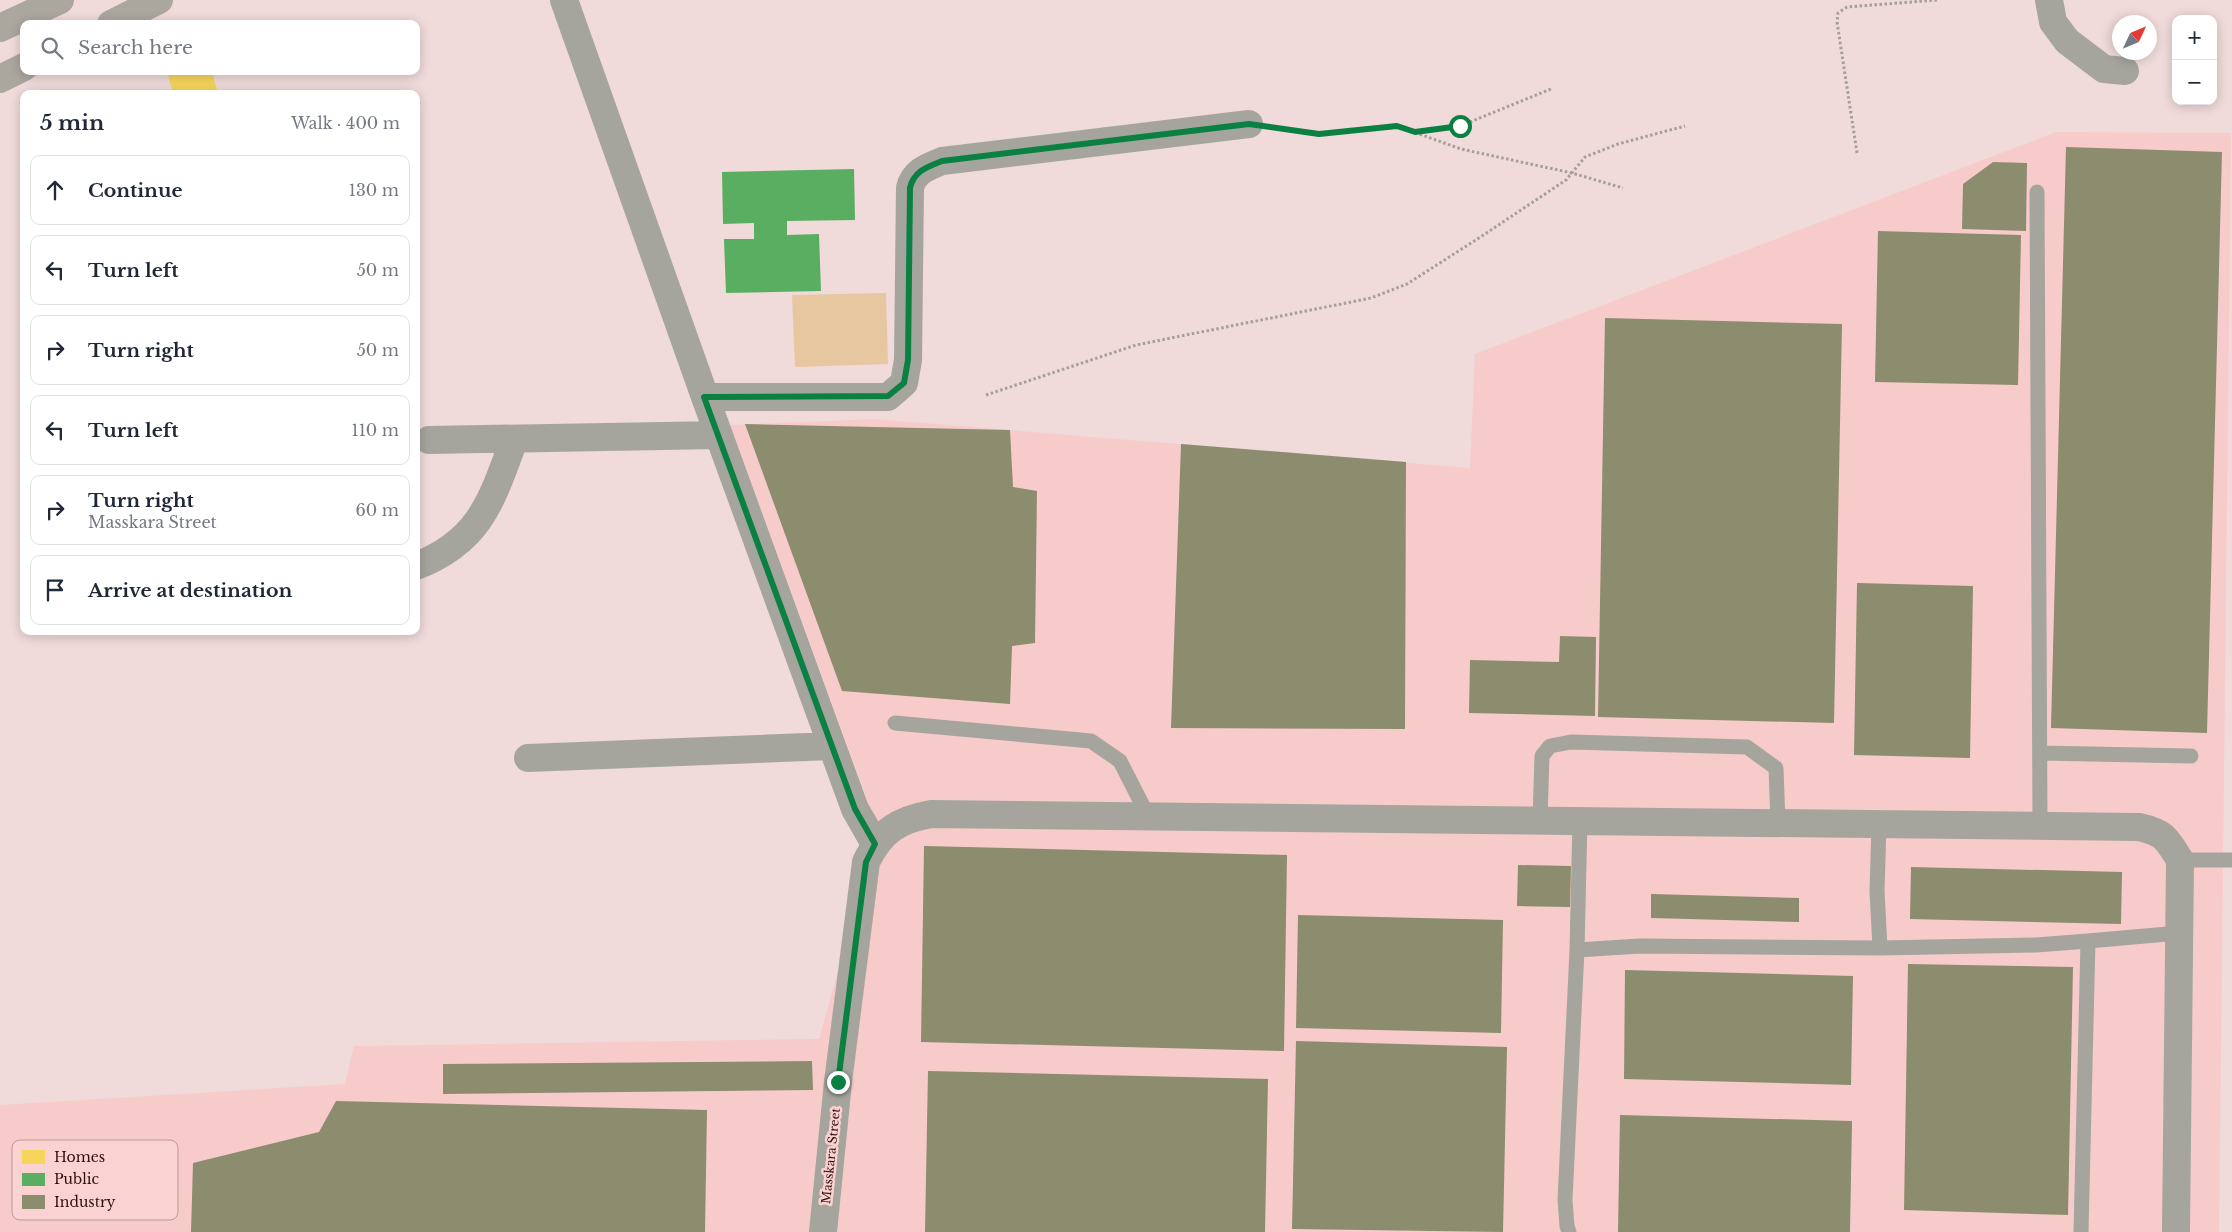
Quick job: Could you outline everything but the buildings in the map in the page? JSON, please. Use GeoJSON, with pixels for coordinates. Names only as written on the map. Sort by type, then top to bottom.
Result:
{"type":"FeatureCollection","features":[{"type":"Feature","properties":{"kind":"main road"},"geometry":{"type":"LineString","coordinates":[[0,28],[60,0]]}},
{"type":"Feature","properties":{"kind":"main road"},"geometry":{"type":"LineString","coordinates":[[119,20],[159,0]]}},
{"type":"Feature","properties":{"kind":"main road"},"geometry":{"type":"LineString","coordinates":[[0,79],[20,69]]}},
{"type":"Feature","properties":{"kind":"street"},"geometry":{"type":"LineString","coordinates":[[564,0],[704,397],[855,809],[875,844],[883,834],[898,825],[914,817],[932,814],[2139,827],[2158,831],[2168,841],[2180,860],[2176,1232]]}},
{"type":"Feature","properties":{"kind":"street"},"geometry":{"type":"LineString","coordinates":[[2049,0],[2053,22],[2067,42],[2104,69],[2125,71]]}},
{"type":"Feature","properties":{"kind":"street"},"geometry":{"type":"LineString","coordinates":[[704,397],[888,396],[904,383],[908,360],[910,188],[912,180],[920,170],[942,161],[1249,124]]}},
{"type":"Feature","properties":{"kind":"street"},"geometry":{"type":"LineString","coordinates":[[429,440],[719,435]]}},
{"type":"Feature","properties":{"kind":"street"},"geometry":{"type":"LineString","coordinates":[[420,564],[437,558],[473,528],[490,503],[514,440]]}},
{"type":"Feature","properties":{"kind":"street"},"geometry":{"type":"LineString","coordinates":[[528,758],[832,746]]}},
{"type":"Feature","properties":{"kind":"street","name":"Masskara Street"},"geometry":{"type":"LineString","coordinates":[[823,1232],[838,1082],[866,862],[875,844]]}},
{"type":"Feature","properties":{"kind":"lane"},"geometry":{"type":"LineString","coordinates":[[2037,192],[2040,826]]}},
{"type":"Feature","properties":{"kind":"lane"},"geometry":{"type":"LineString","coordinates":[[895,723],[1091,741],[1120,761],[1148,816]]}},
{"type":"Feature","properties":{"kind":"lane"},"geometry":{"type":"LineString","coordinates":[[1540,820],[1542,756],[1550,746],[1571,742],[1748,747],[1776,768],[1778,822]]}},
{"type":"Feature","properties":{"kind":"lane"},"geometry":{"type":"LineString","coordinates":[[2040,752],[2191,756]]}},
{"type":"Feature","properties":{"kind":"lane"},"geometry":{"type":"LineString","coordinates":[[1569,1232],[1564,1200],[1580,820]]}},
{"type":"Feature","properties":{"kind":"lane"},"geometry":{"type":"LineString","coordinates":[[1879,824],[1877,891],[1880,948]]}},
{"type":"Feature","properties":{"kind":"lane"},"geometry":{"type":"LineString","coordinates":[[2180,860],[2232,860]]}},
{"type":"Feature","properties":{"kind":"lane"},"geometry":{"type":"LineString","coordinates":[[1576,950],[1640,946],[1880,948],[2036,945],[2179,933]]}},
{"type":"Feature","properties":{"kind":"lane"},"geometry":{"type":"LineString","coordinates":[[2081,1232],[2088,942]]}},
{"type":"Feature","properties":{"kind":"path"},"geometry":{"type":"LineString","coordinates":[[1857,153],[1836,22],[1838,13],[1847,7],[1937,0]]}},
{"type":"Feature","properties":{"kind":"path"},"geometry":{"type":"LineString","coordinates":[[1415,132],[1460,126],[1551,89]]}},
{"type":"Feature","properties":{"kind":"path"},"geometry":{"type":"LineString","coordinates":[[1249,124],[1319,134],[1397,126],[1461,149],[1572,173],[1623,188]]}},
{"type":"Feature","properties":{"kind":"path"},"geometry":{"type":"LineString","coordinates":[[986,395],[1136,345],[1371,298],[1407,284],[1566,180],[1586,157],[1618,144],[1685,126]]}},
{"type":"Feature","properties":{"kind":"shaded area"},"geometry":{"type":"Polygon","coordinates":[[[2056,132],[2231,133],[2219,1232],[0,1232],[0,1105],[345,1084],[354,1046],[819,1039],[878,829],[730,425],[874,419],[1470,468],[1475,354],[2056,132]]]}},
{"type":"Feature","properties":{"kind":"shaded area"},"geometry":{"type":"Polygon","coordinates":[[[886,293],[888,364],[795,367],[792,295],[886,293]]]}},
{"type":"Feature","properties":{"kind":"route"},"geometry":{"type":"LineString","coordinates":[[838,1082],[866,862],[875,844],[855,809],[704,397],[888,396],[897,390],[904,383],[908,360],[908,229],[910,188],[912,180],[920,170],[942,161],[1249,124],[1319,134],[1397,126],[1415,132],[1460,126]]}}]}
